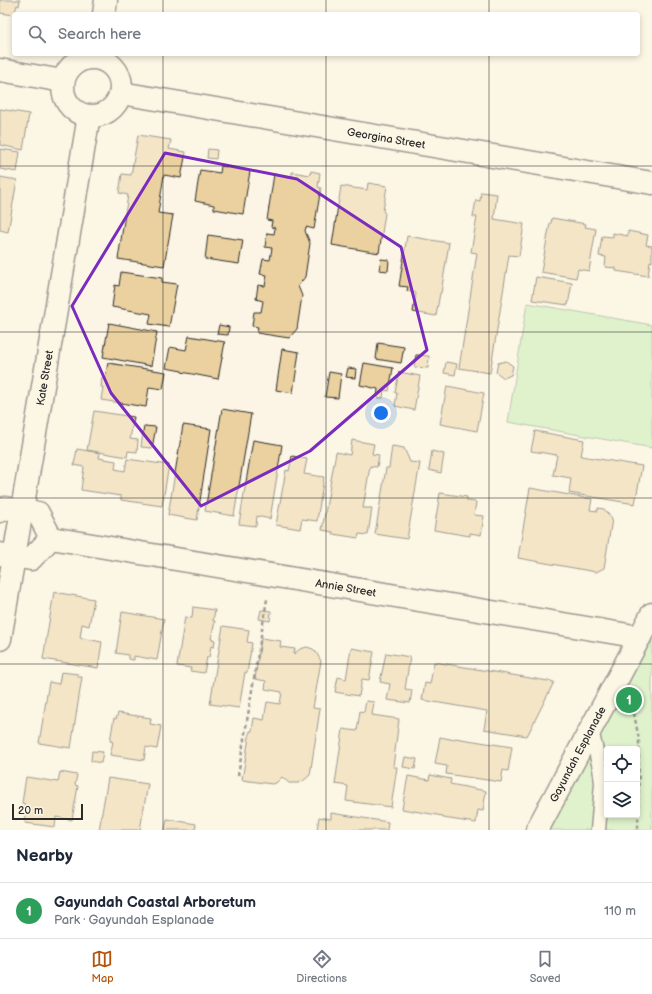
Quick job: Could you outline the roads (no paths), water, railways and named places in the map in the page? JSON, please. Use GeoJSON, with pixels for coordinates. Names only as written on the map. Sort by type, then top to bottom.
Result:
{"type":"FeatureCollection","features":[{"type":"Feature","properties":{"kind":"street"},"geometry":{"type":"LineString","coordinates":[[104,12],[106,0]]}},
{"type":"Feature","properties":{"kind":"street"},"geometry":{"type":"LineString","coordinates":[[97,56],[106,61],[116,71],[121,84],[121,93],[118,101],[106,113],[97,116],[89,116],[79,113],[68,104],[62,91],[63,81],[71,66],[79,60],[97,56]]}},
{"type":"Feature","properties":{"kind":"street"},"geometry":{"type":"LineString","coordinates":[[0,70],[63,81]]}},
{"type":"Feature","properties":{"kind":"street","name":"Georgina Street"},"geometry":{"type":"LineString","coordinates":[[121,93],[652,182]]}},
{"type":"Feature","properties":{"kind":"street","name":"Kate Street"},"geometry":{"type":"LineString","coordinates":[[0,639],[7,555],[22,511],[89,116]]}},
{"type":"Feature","properties":{"kind":"street"},"geometry":{"type":"LineString","coordinates":[[0,511],[5,508],[38,513],[51,538],[31,559],[7,555]]}},
{"type":"Feature","properties":{"kind":"street","name":"Annie Street"},"geometry":{"type":"LineString","coordinates":[[51,538],[640,637]]}},
{"type":"Feature","properties":{"kind":"street","name":"Gayundah Esplanade"},"geometry":{"type":"LineString","coordinates":[[537,830],[652,614]]}},
{"type":"Feature","properties":{"kind":"lane"},"geometry":{"type":"LineString","coordinates":[[591,730],[602,783],[598,830]]}},
{"type":"Feature","properties":{"kind":"place","name":"Gayundah Coastal Arboretum"},"geometry":{"type":"Point","coordinates":[629,700]}}]}
